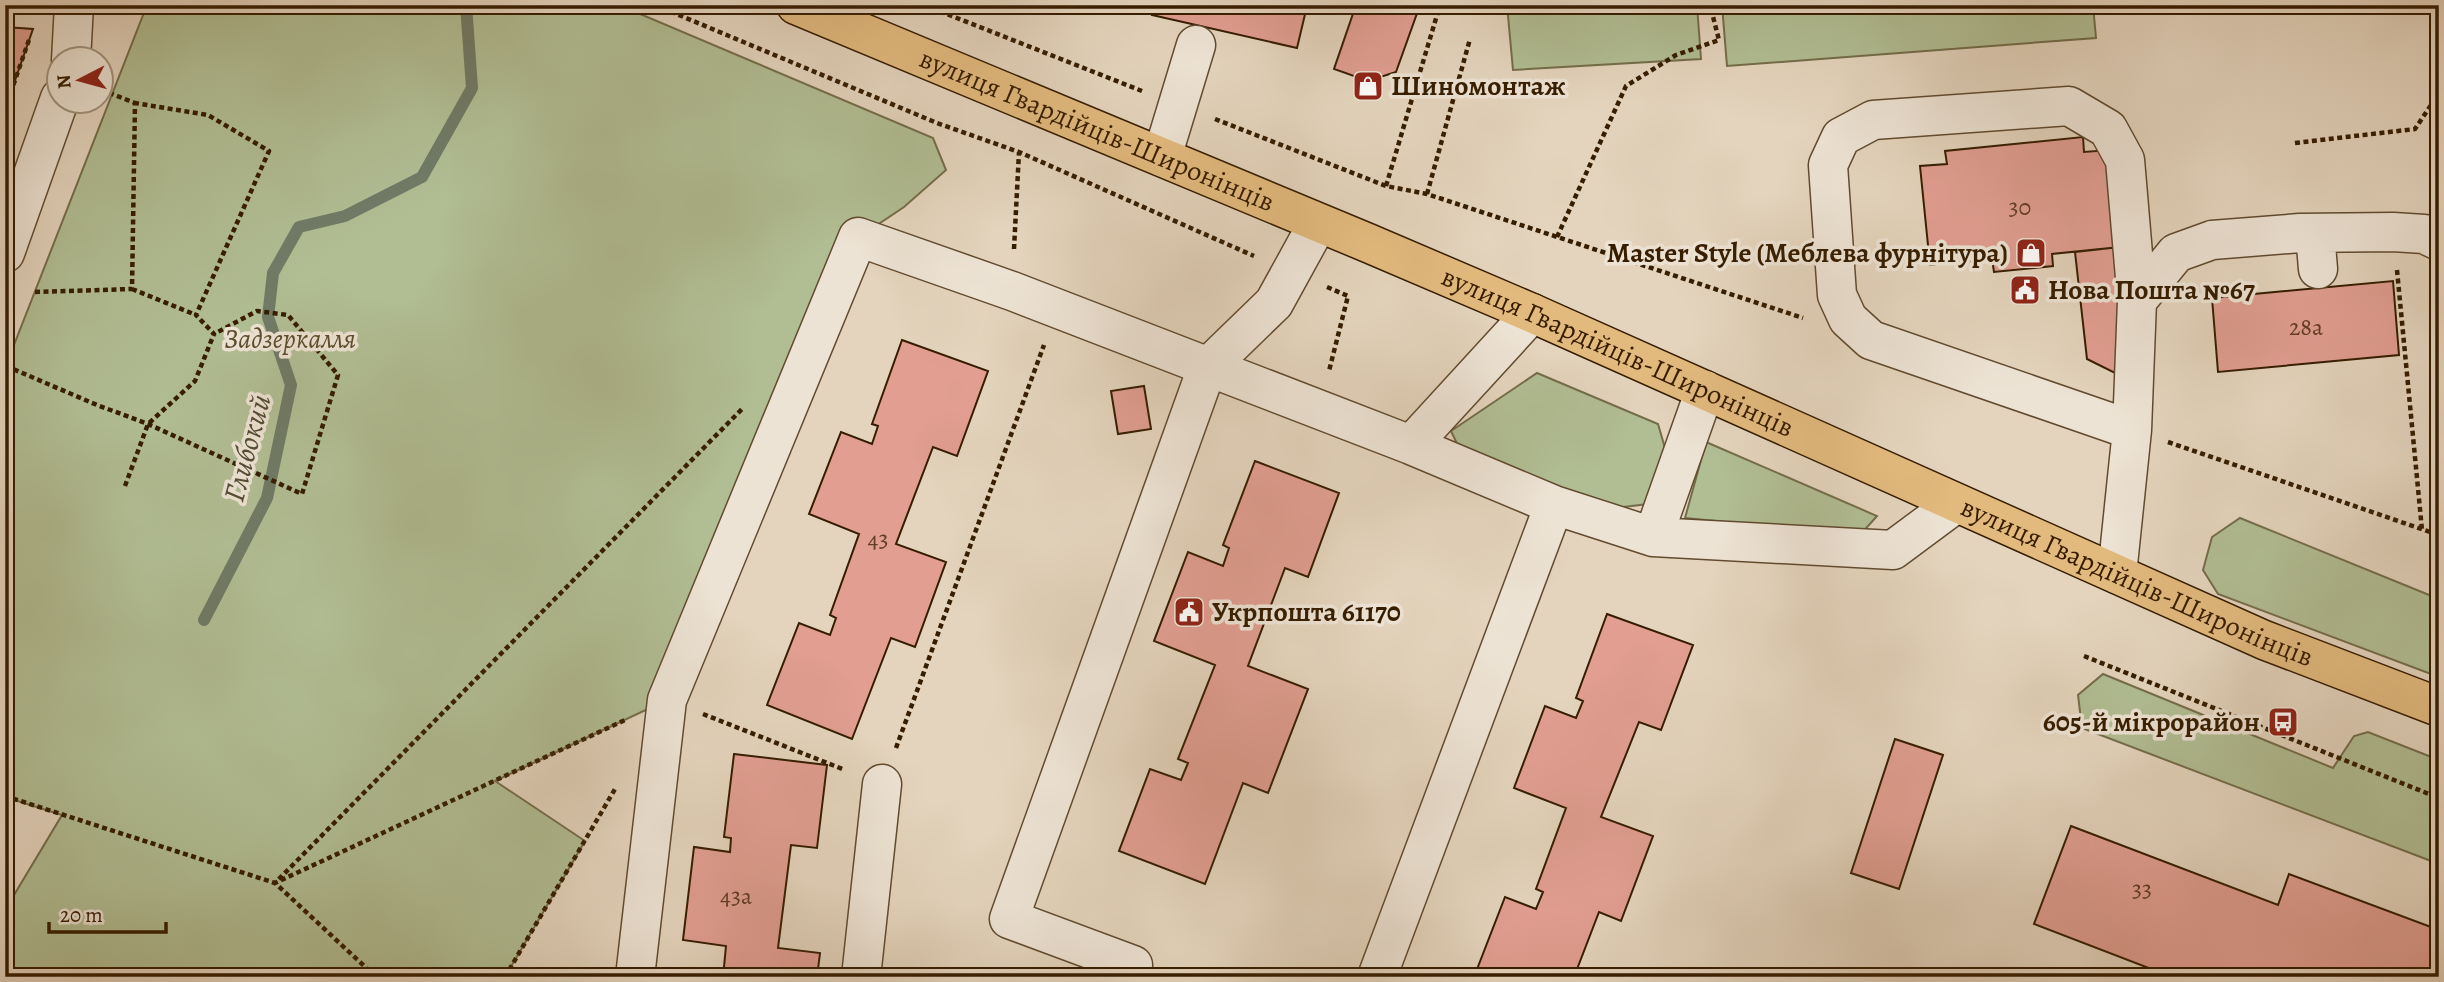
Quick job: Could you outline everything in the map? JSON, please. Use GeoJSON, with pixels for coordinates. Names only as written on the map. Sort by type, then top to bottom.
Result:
{"type":"FeatureCollection","features":[{"type":"Feature","properties":{"kind":"main road","name":"вулиця Гвардійців-Широнінців"},"geometry":{"type":"LineString","coordinates":[[796,5],[1532,313],[2264,640],[2439,707]]}},
{"type":"Feature","properties":{"kind":"street"},"geometry":{"type":"LineString","coordinates":[[72,46],[74,5]]}},
{"type":"Feature","properties":{"kind":"street"},"geometry":{"type":"LineString","coordinates":[[1162,157],[1196,45]]}},
{"type":"Feature","properties":{"kind":"street"},"geometry":{"type":"LineString","coordinates":[[2117,574],[2132,430],[2137,301],[2124,160],[2108,129],[2069,106],[1873,120],[1842,137],[1828,165],[1837,295],[1848,319],[1871,340],[2132,430]]}},
{"type":"Feature","properties":{"kind":"street"},"geometry":{"type":"LineString","coordinates":[[5,253],[53,116]]}},
{"type":"Feature","properties":{"kind":"street"},"geometry":{"type":"LineString","coordinates":[[1133,965],[1009,919],[1207,368],[1274,303],[1318,223]]}},
{"type":"Feature","properties":{"kind":"street"},"geometry":{"type":"LineString","coordinates":[[2137,301],[2176,253],[2212,240],[2316,251],[2393,232],[2424,234],[2439,241]]}},
{"type":"Feature","properties":{"kind":"street"},"geometry":{"type":"LineString","coordinates":[[635,977],[667,700],[858,237],[1012,291],[1411,445],[1554,505],[1653,537],[1894,551],[1955,503]]}},
{"type":"Feature","properties":{"kind":"street"},"geometry":{"type":"LineString","coordinates":[[1411,445],[1532,313]]}},
{"type":"Feature","properties":{"kind":"street"},"geometry":{"type":"LineString","coordinates":[[1653,537],[1705,390]]}},
{"type":"Feature","properties":{"kind":"street"},"geometry":{"type":"LineString","coordinates":[[1377,977],[1554,505]]}},
{"type":"Feature","properties":{"kind":"street"},"geometry":{"type":"LineString","coordinates":[[861,977],[882,784]]}},
{"type":"Feature","properties":{"kind":"path"},"geometry":{"type":"LineString","coordinates":[[655,5],[937,123],[1019,152],[1348,296],[1319,410]]}},
{"type":"Feature","properties":{"kind":"path"},"geometry":{"type":"LineString","coordinates":[[923,5],[1385,186],[1427,194],[1805,319]]}},
{"type":"Feature","properties":{"kind":"path"},"geometry":{"type":"LineString","coordinates":[[1385,186],[1440,5]]}},
{"type":"Feature","properties":{"kind":"path"},"geometry":{"type":"LineString","coordinates":[[1557,237],[1626,86],[1676,55],[1719,40],[1710,5]]}},
{"type":"Feature","properties":{"kind":"path"},"geometry":{"type":"LineString","coordinates":[[5,109],[33,29]]}},
{"type":"Feature","properties":{"kind":"path"},"geometry":{"type":"LineString","coordinates":[[1427,194],[1471,38]]}},
{"type":"Feature","properties":{"kind":"path"},"geometry":{"type":"LineString","coordinates":[[2295,144],[2415,129],[2439,93]]}},
{"type":"Feature","properties":{"kind":"path"},"geometry":{"type":"LineString","coordinates":[[116,96],[135,103],[208,115],[269,151],[196,315]]}},
{"type":"Feature","properties":{"kind":"path"},"geometry":{"type":"LineString","coordinates":[[132,289],[135,103]]}},
{"type":"Feature","properties":{"kind":"path"},"geometry":{"type":"LineString","coordinates":[[1012,291],[1019,152]]}},
{"type":"Feature","properties":{"kind":"path"},"geometry":{"type":"LineString","coordinates":[[2393,232],[2422,530]]}},
{"type":"Feature","properties":{"kind":"path"},"geometry":{"type":"LineString","coordinates":[[35,292],[132,289],[196,315],[214,334]]}},
{"type":"Feature","properties":{"kind":"path"},"geometry":{"type":"LineString","coordinates":[[275,883],[667,700],[882,784],[1056,310]]}},
{"type":"Feature","properties":{"kind":"path"},"geometry":{"type":"LineString","coordinates":[[6,366],[148,424],[302,494],[338,375],[288,315],[257,311],[214,334],[195,381],[148,424],[125,486]]}},
{"type":"Feature","properties":{"kind":"path"},"geometry":{"type":"LineString","coordinates":[[275,883],[749,401]]}},
{"type":"Feature","properties":{"kind":"path"},"geometry":{"type":"LineString","coordinates":[[2132,430],[2439,535]]}},
{"type":"Feature","properties":{"kind":"path"},"geometry":{"type":"LineString","coordinates":[[2084,656],[2439,797]]}},
{"type":"Feature","properties":{"kind":"path"},"geometry":{"type":"LineString","coordinates":[[505,977],[619,782]]}},
{"type":"Feature","properties":{"kind":"path"},"geometry":{"type":"LineString","coordinates":[[5,796],[275,883],[376,977]]}},
{"type":"Feature","properties":{"kind":"green space","name":"Задзеркалля"},"geometry":{"type":"Polygon","coordinates":[[[147,5],[619,5],[933,138],[946,170],[904,207],[858,238],[667,700],[495,781],[585,841],[505,977],[5,977],[5,910],[62,815],[5,797],[5,368],[104,116],[116,116],[116,84],[147,5]]]}},
{"type":"Feature","properties":{"kind":"green space"},"geometry":{"type":"Polygon","coordinates":[[[1507,5],[1697,5],[1701,59],[1513,70],[1507,5]]]}},
{"type":"Feature","properties":{"kind":"green space"},"geometry":{"type":"Polygon","coordinates":[[[1722,5],[2093,5],[2096,38],[1727,66],[1722,5]]]}},
{"type":"Feature","properties":{"kind":"green space"},"geometry":{"type":"Polygon","coordinates":[[[1537,373],[1658,424],[1665,448],[1648,504],[1607,509],[1461,452],[1451,431],[1537,373]]]}},
{"type":"Feature","properties":{"kind":"green space"},"geometry":{"type":"Polygon","coordinates":[[[1706,442],[1877,516],[1860,535],[1685,518],[1706,442]]]}},
{"type":"Feature","properties":{"kind":"green space"},"geometry":{"type":"Polygon","coordinates":[[[2240,518],[2439,599],[2439,677],[2218,594],[2203,570],[2212,537],[2240,518]]]}},
{"type":"Feature","properties":{"kind":"green space"},"geometry":{"type":"Polygon","coordinates":[[[2103,674],[2333,768],[2354,736],[2368,732],[2439,760],[2439,864],[2082,728],[2078,695],[2103,674]]]}},
{"type":"Feature","properties":{"kind":"building"},"geometry":{"type":"Polygon","coordinates":[[[1155,5],[1307,6],[1297,48],[1152,15],[1155,5]]]}},
{"type":"Feature","properties":{"kind":"building"},"geometry":{"type":"Polygon","coordinates":[[[1356,5],[1420,5],[1396,72],[1368,81],[1334,69],[1356,5]]]}},
{"type":"Feature","properties":{"kind":"building"},"geometry":{"type":"Polygon","coordinates":[[[5,27],[33,29],[5,109],[5,27]]]}},
{"type":"Feature","properties":{"kind":"building"},"geometry":{"type":"Polygon","coordinates":[[[2083,137],[2084,152],[2110,150],[2120,247],[2052,254],[2053,266],[1994,272],[1992,259],[1930,265],[1920,166],[1947,164],[1945,151],[2083,137]]]}},
{"type":"Feature","properties":{"kind":"building"},"geometry":{"type":"Polygon","coordinates":[[[2120,247],[2117,374],[2087,359],[2075,252],[2120,247]]]}},
{"type":"Feature","properties":{"kind":"building"},"geometry":{"type":"Polygon","coordinates":[[[2393,281],[2399,355],[2218,372],[2212,298],[2393,281]]]}},
{"type":"Feature","properties":{"kind":"building"},"geometry":{"type":"Polygon","coordinates":[[[902,340],[988,371],[957,456],[933,447],[896,544],[946,562],[915,647],[891,638],[852,739],[767,705],[799,623],[830,635],[836,618],[830,615],[859,534],[809,514],[841,432],[872,444],[878,426],[872,424],[902,340]]]}},
{"type":"Feature","properties":{"kind":"building"},"geometry":{"type":"Polygon","coordinates":[[[1144,386],[1151,429],[1118,434],[1111,391],[1144,386]]]}},
{"type":"Feature","properties":{"kind":"building"},"geometry":{"type":"Polygon","coordinates":[[[1255,461],[1339,493],[1308,577],[1285,568],[1248,666],[1308,689],[1268,793],[1243,783],[1205,884],[1119,851],[1150,769],[1181,780],[1188,763],[1178,759],[1215,665],[1154,641],[1188,552],[1223,566],[1229,548],[1223,545],[1255,461]]]}},
{"type":"Feature","properties":{"kind":"building"},"geometry":{"type":"Polygon","coordinates":[[[1607,614],[1693,645],[1661,730],[1639,722],[1601,817],[1653,836],[1621,921],[1599,912],[1574,977],[1474,977],[1505,897],[1536,909],[1543,892],[1536,889],[1566,808],[1514,788],[1545,706],[1576,718],[1583,701],[1576,698],[1607,614]]]}},
{"type":"Feature","properties":{"kind":"building"},"geometry":{"type":"Polygon","coordinates":[[[1895,739],[1943,755],[1899,889],[1851,873],[1895,739]]]}},
{"type":"Feature","properties":{"kind":"building"},"geometry":{"type":"Polygon","coordinates":[[[734,754],[827,765],[817,848],[791,845],[778,948],[820,953],[817,977],[723,977],[726,946],[683,940],[694,847],[730,852],[731,838],[724,837],[734,754]]]}},
{"type":"Feature","properties":{"kind":"building"},"geometry":{"type":"Polygon","coordinates":[[[2071,826],[2278,905],[2289,874],[2439,930],[2439,977],[2172,977],[2034,924],[2071,826]]]}},
{"type":"Feature","properties":{"kind":"waterway","name":"Глибокий"},"geometry":{"type":"LineString","coordinates":[[204,620],[267,498],[291,385],[268,317],[273,273],[299,227],[345,216],[422,177],[472,88],[466,5]]}},
{"type":"Feature","properties":{"kind":"place","name":"Шиномонтаж"},"geometry":{"type":"Point","coordinates":[1368,86]}},
{"type":"Feature","properties":{"kind":"place","name":"Master Style (Меблева фурнітура)"},"geometry":{"type":"Point","coordinates":[2031,253]}},
{"type":"Feature","properties":{"kind":"place","name":"Нова Пошта №67"},"geometry":{"type":"Point","coordinates":[2025,290]}},
{"type":"Feature","properties":{"kind":"place","name":"Укрпошта 61170"},"geometry":{"type":"Point","coordinates":[1189,612]}},
{"type":"Feature","properties":{"kind":"place","name":"605-й мікрорайон"},"geometry":{"type":"Point","coordinates":[2283,722]}}]}
